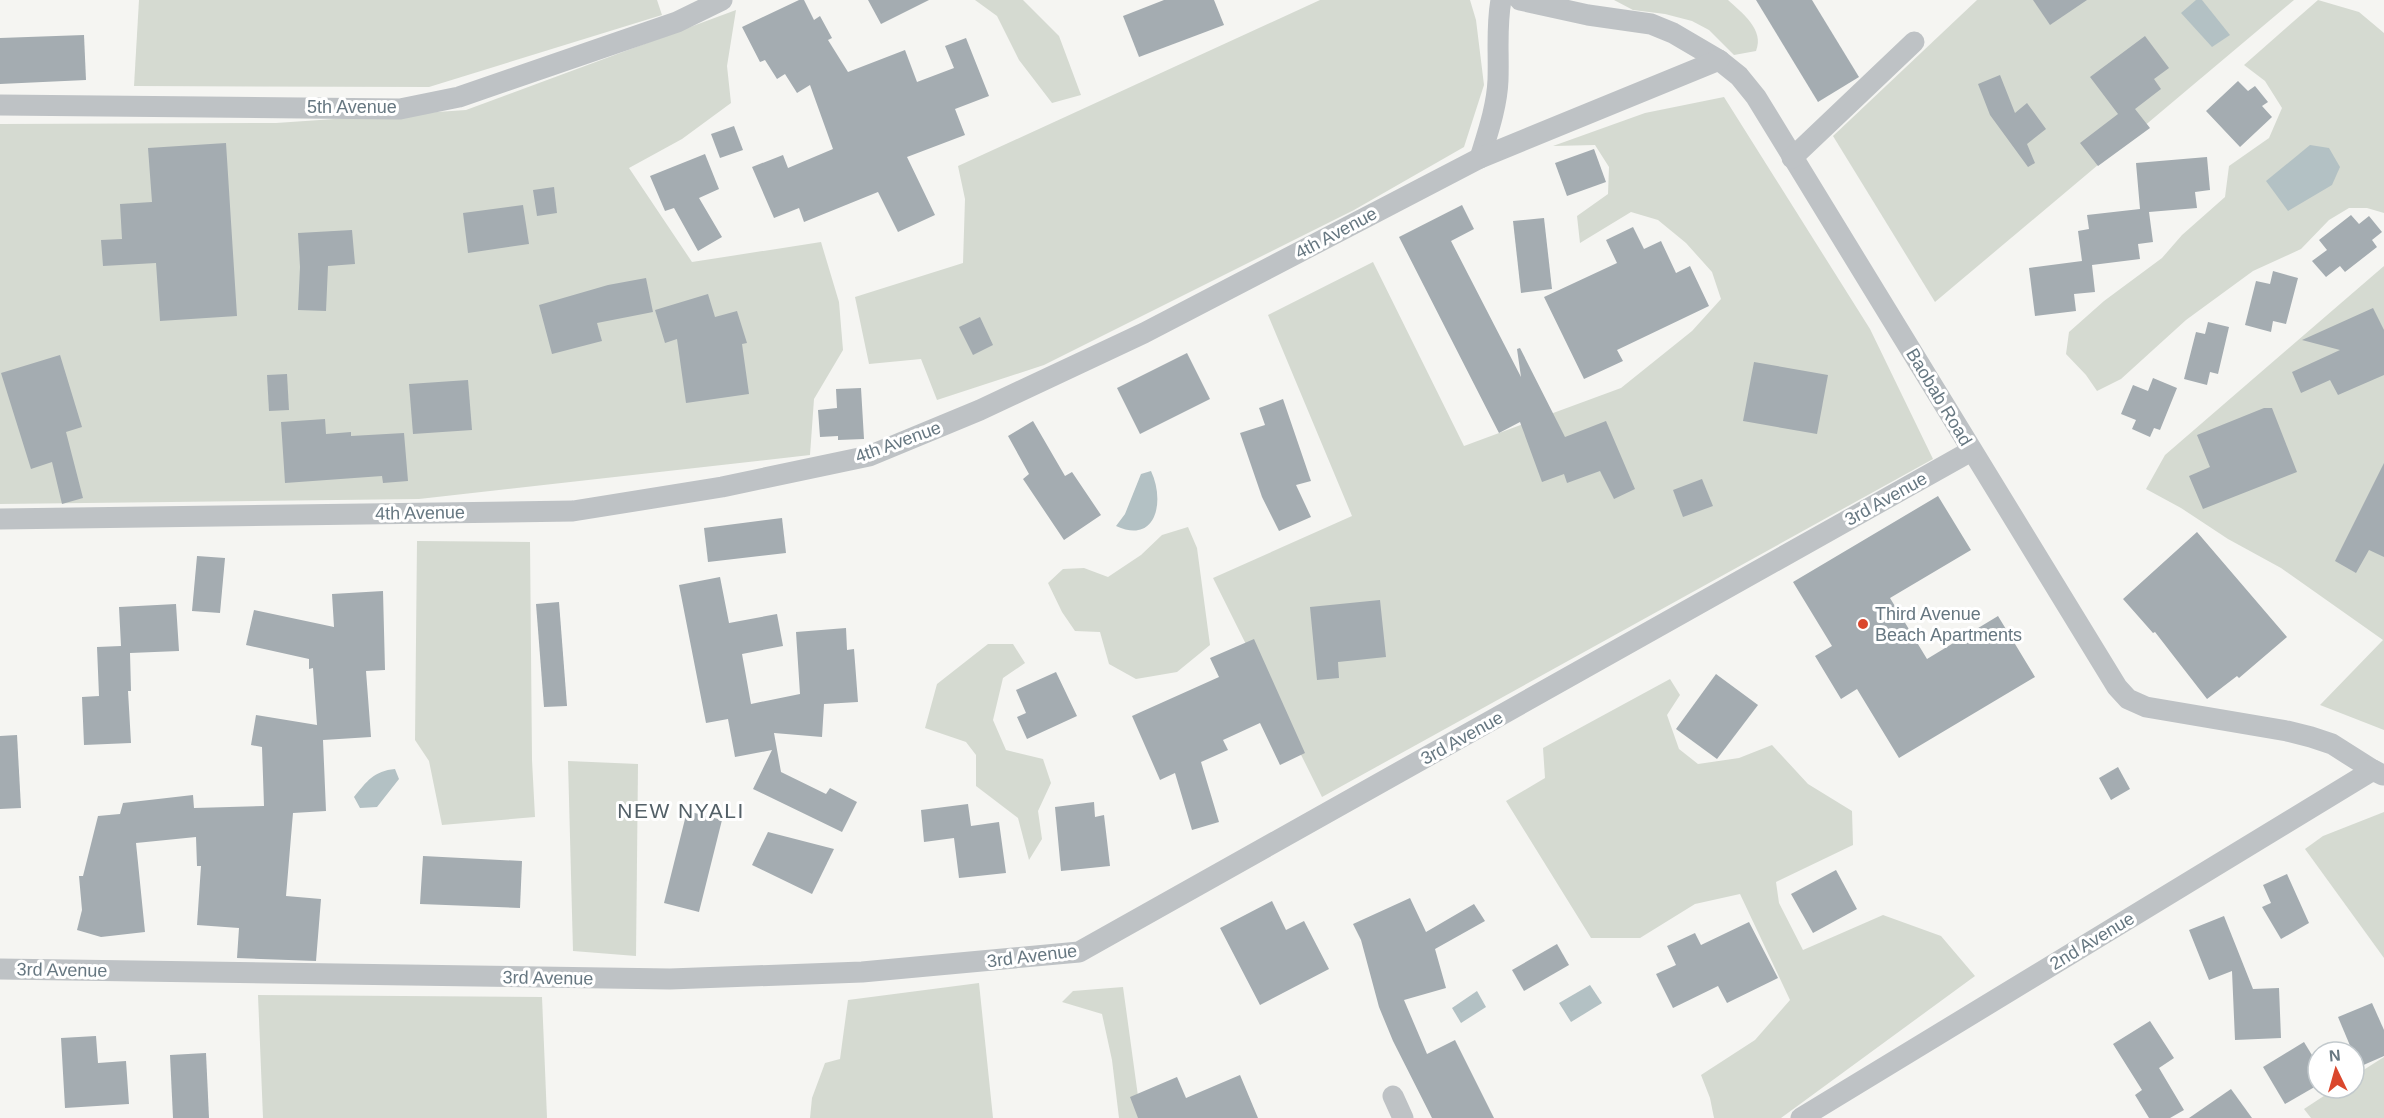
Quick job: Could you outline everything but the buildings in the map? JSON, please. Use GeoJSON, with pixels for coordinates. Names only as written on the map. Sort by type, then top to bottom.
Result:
{"type":"FeatureCollection","features":[{"type":"Feature","properties":{"kind":"street","name":"5th Avenue"},"geometry":{"type":"LineString","coordinates":[[0,105],[400,109],[459,97],[677,22],[722,0]]}},
{"type":"Feature","properties":{"kind":"street"},"geometry":{"type":"LineString","coordinates":[[1480,158],[1492,120],[1498,82],[1497,19],[1501,0]]}},
{"type":"Feature","properties":{"kind":"street","name":"Baobab Road"},"geometry":{"type":"LineString","coordinates":[[1520,0],[1588,15],[1651,24],[1673,33],[1719,60],[1739,76],[1756,97],[1971,451],[2117,687],[2128,699],[2146,707],[2287,731],[2321,741],[2349,753],[2379,773]]}},
{"type":"Feature","properties":{"kind":"street"},"geometry":{"type":"LineString","coordinates":[[1792,158],[1914,42]]}},
{"type":"Feature","properties":{"kind":"street","name":"4th Avenue"},"geometry":{"type":"LineString","coordinates":[[0,519],[573,511],[722,487],[869,456],[980,410],[1143,333],[1480,158],[1719,60]]}},
{"type":"Feature","properties":{"kind":"street","name":"3rd Avenue"},"geometry":{"type":"LineString","coordinates":[[0,969],[670,979],[862,972],[1079,952],[1971,451]]}},
{"type":"Feature","properties":{"kind":"street","name":"2nd Avenue"},"geometry":{"type":"LineString","coordinates":[[1801,1118],[2379,773]]}},
{"type":"Feature","properties":{"kind":"street"},"geometry":{"type":"LineString","coordinates":[[1393,1096],[1403,1118]]}},
{"type":"Feature","properties":{"kind":"shaded area"},"geometry":{"type":"Polygon","coordinates":[[[139,0],[657,0],[662,15],[429,87],[134,86],[139,0]]]}},
{"type":"Feature","properties":{"kind":"shaded area"},"geometry":{"type":"Polygon","coordinates":[[[975,0],[1023,0],[1059,36],[1081,95],[1052,103],[1019,60],[997,16],[975,0]]]}},
{"type":"Feature","properties":{"kind":"shaded area"},"geometry":{"type":"Polygon","coordinates":[[[1320,0],[1470,0],[1476,20],[1484,85],[1464,147],[1354,210],[1044,365],[937,400],[921,359],[869,364],[855,297],[963,263],[965,199],[958,166],[1320,0]]]}},
{"type":"Feature","properties":{"kind":"shaded area"},"geometry":{"type":"Polygon","coordinates":[[[1614,0],[1728,0],[1751,22],[1755,29],[1758,43],[1756,51],[1734,55],[1709,30],[1692,21],[1665,14],[1633,10],[1614,0]]]}},
{"type":"Feature","properties":{"kind":"shaded area"},"geometry":{"type":"Polygon","coordinates":[[[1977,0],[2294,0],[1935,302],[1833,136],[1977,0]]]}},
{"type":"Feature","properties":{"kind":"shaded area"},"geometry":{"type":"Polygon","coordinates":[[[2196,0],[2202,0],[2230,35],[2212,47],[2181,13],[2196,0]]]}},
{"type":"Feature","properties":{"kind":"shaded area"},"geometry":{"type":"Polygon","coordinates":[[[2318,0],[2359,12],[2384,33],[2384,213],[2367,208],[2349,208],[2329,220],[2301,249],[2253,271],[2186,320],[2121,379],[2097,391],[2086,375],[2066,354],[2069,332],[2104,301],[2162,258],[2182,235],[2225,197],[2229,166],[2269,138],[2282,108],[2265,81],[2244,65],[2318,0]]]}},
{"type":"Feature","properties":{"kind":"shaded area"},"geometry":{"type":"Polygon","coordinates":[[[736,10],[727,66],[731,103],[682,139],[629,168],[692,262],[821,242],[839,302],[843,350],[814,399],[810,455],[419,499],[0,504],[0,124],[276,123],[466,110],[736,10]]]}},
{"type":"Feature","properties":{"kind":"shaded area"},"geometry":{"type":"Polygon","coordinates":[[[1724,97],[1870,329],[1933,459],[1322,797],[1213,578],[1352,516],[1268,315],[1373,262],[1464,446],[1621,388],[1692,331],[1721,299],[1712,272],[1686,243],[1658,220],[1631,212],[1580,243],[1577,216],[1608,194],[1609,167],[1595,145],[1553,146],[1645,113],[1724,97]]]}},
{"type":"Feature","properties":{"kind":"shaded area"},"geometry":{"type":"Polygon","coordinates":[[[2310,145],[2329,148],[2340,167],[2332,185],[2288,211],[2266,181],[2310,145]]]}},
{"type":"Feature","properties":{"kind":"shaded area"},"geometry":{"type":"Polygon","coordinates":[[[2384,266],[2384,730],[2320,705],[2383,640],[2281,568],[2146,489],[2165,455],[2384,266]]]}},
{"type":"Feature","properties":{"kind":"shaded area"},"geometry":{"type":"Polygon","coordinates":[[[1151,471],[1155,482],[1157,506],[1149,525],[1141,530],[1116,526],[1125,514],[1141,474],[1151,471]]]}},
{"type":"Feature","properties":{"kind":"shaded area"},"geometry":{"type":"Polygon","coordinates":[[[1188,527],[1197,548],[1210,645],[1177,672],[1136,679],[1109,664],[1100,632],[1075,631],[1062,612],[1048,583],[1063,569],[1084,568],[1108,577],[1141,555],[1162,535],[1188,527]]]}},
{"type":"Feature","properties":{"kind":"shaded area"},"geometry":{"type":"Polygon","coordinates":[[[417,541],[530,542],[532,760],[535,817],[442,825],[429,761],[415,740],[417,541]]]}},
{"type":"Feature","properties":{"kind":"shaded area"},"geometry":{"type":"Polygon","coordinates":[[[988,644],[1013,644],[1025,663],[1003,678],[993,720],[1006,750],[1043,759],[1051,783],[1038,811],[1042,839],[1029,860],[1018,818],[976,786],[976,755],[966,742],[925,728],[937,684],[988,644]]]}},
{"type":"Feature","properties":{"kind":"shaded area"},"geometry":{"type":"Polygon","coordinates":[[[1670,679],[1680,695],[1667,715],[1679,749],[1698,764],[1739,758],[1772,745],[1808,784],[1852,811],[1853,845],[1776,882],[1779,903],[1803,950],[1883,915],[1941,936],[1975,976],[1781,1118],[1714,1118],[1710,1098],[1701,1075],[1755,1040],[1790,1000],[1740,894],[1695,904],[1640,938],[1591,938],[1506,801],[1545,778],[1543,748],[1670,679]]]}},
{"type":"Feature","properties":{"kind":"shaded area"},"geometry":{"type":"Polygon","coordinates":[[[568,761],[638,764],[636,956],[573,951],[568,761]]]}},
{"type":"Feature","properties":{"kind":"shaded area"},"geometry":{"type":"Polygon","coordinates":[[[395,769],[399,779],[377,807],[360,808],[354,797],[363,786],[376,775],[395,769]]]}},
{"type":"Feature","properties":{"kind":"shaded area"},"geometry":{"type":"Polygon","coordinates":[[[2384,812],[2384,958],[2305,849],[2323,836],[2384,812]]]}},
{"type":"Feature","properties":{"kind":"shaded area"},"geometry":{"type":"Polygon","coordinates":[[[979,983],[993,1118],[810,1118],[812,1098],[825,1063],[840,1059],[848,1000],[979,983]]]}},
{"type":"Feature","properties":{"kind":"shaded area"},"geometry":{"type":"Polygon","coordinates":[[[1590,985],[1602,1003],[1571,1022],[1559,1003],[1590,985]]]}},
{"type":"Feature","properties":{"kind":"shaded area"},"geometry":{"type":"Polygon","coordinates":[[[1123,987],[1141,1118],[1119,1118],[1112,1060],[1102,1014],[1062,1002],[1073,991],[1123,987]]]}},
{"type":"Feature","properties":{"kind":"shaded area"},"geometry":{"type":"Polygon","coordinates":[[[1477,991],[1486,1007],[1461,1023],[1452,1008],[1477,991]]]}},
{"type":"Feature","properties":{"kind":"shaded area"},"geometry":{"type":"Polygon","coordinates":[[[258,995],[542,997],[547,1118],[263,1118],[258,995]]]}},
{"type":"Feature","properties":{"kind":"shaded area"},"geometry":{"type":"Polygon","coordinates":[[[2384,1057],[2384,1118],[2311,1118],[2304,1109],[2318,1100],[2366,1100],[2366,1068],[2384,1057]]]}},
{"type":"Feature","properties":{"kind":"place","name":"Third Avenue Beach Apartments"},"geometry":{"type":"Point","coordinates":[1863,624]}},
{"type":"Feature","properties":{"kind":"district","name":"NEW NYALI"},"geometry":{"type":"Point","coordinates":[681,810]}}]}
